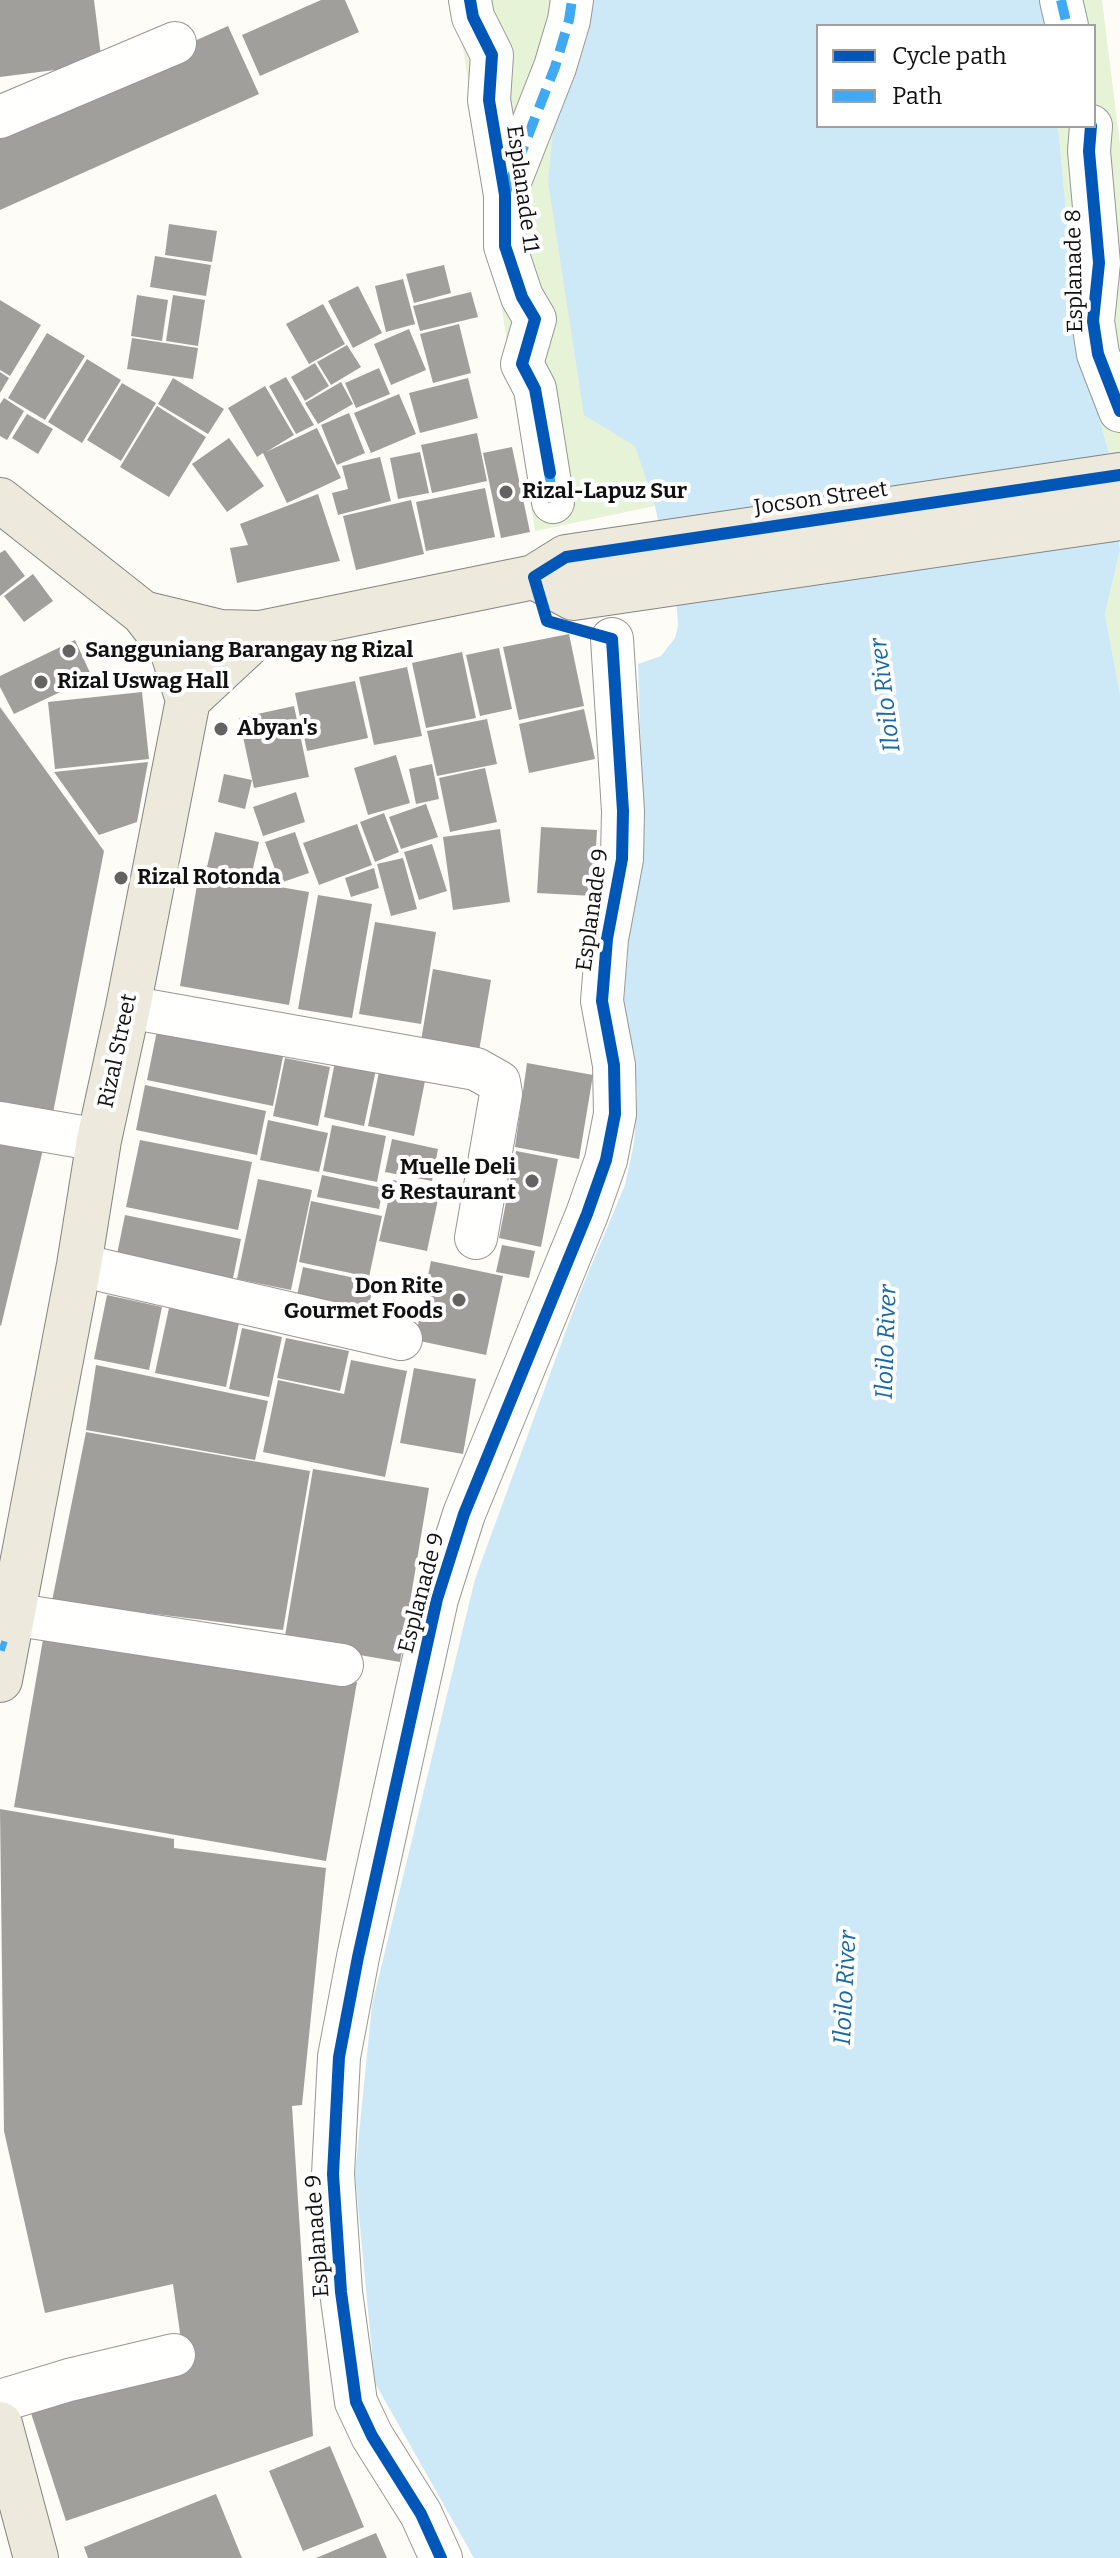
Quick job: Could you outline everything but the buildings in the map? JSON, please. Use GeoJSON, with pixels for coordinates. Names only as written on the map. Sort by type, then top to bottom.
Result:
{"type":"FeatureCollection","features":[{"type":"Feature","properties":{"kind":"main road","name":"Jocson Street"},"geometry":{"type":"LineString","coordinates":[[143,613],[221,632],[260,633],[1120,475]]}},
{"type":"Feature","properties":{"kind":"main road","name":"Rizal Street"},"geometry":{"type":"LineString","coordinates":[[0,500],[143,613],[172,650],[188,700],[99,1140],[79,1265],[4,1646]]}},
{"type":"Feature","properties":{"kind":"main road","name":"Jocson Street"},"geometry":{"type":"LineString","coordinates":[[558,577],[1120,518]]}},
{"type":"Feature","properties":{"kind":"main road"},"geometry":{"type":"LineString","coordinates":[[188,700],[260,633]]}},
{"type":"Feature","properties":{"kind":"main road"},"geometry":{"type":"LineString","coordinates":[[0,2424],[36,2558]]}},
{"type":"Feature","properties":{"kind":"street","name":"Esplanade 11"},"geometry":{"type":"LineString","coordinates":[[470,0],[473,17],[492,55],[489,100],[505,195],[505,246],[522,297],[535,319],[522,364],[535,389],[553,502]]}},
{"type":"Feature","properties":{"kind":"street"},"geometry":{"type":"LineString","coordinates":[[505,195],[555,67],[572,0]]}},
{"type":"Feature","properties":{"kind":"street"},"geometry":{"type":"LineString","coordinates":[[1061,0],[1067,24]]}},
{"type":"Feature","properties":{"kind":"street"},"geometry":{"type":"LineString","coordinates":[[0,117],[175,43]]}},
{"type":"Feature","properties":{"kind":"street","name":"Esplanade 8"},"geometry":{"type":"LineString","coordinates":[[1091,128],[1089,151],[1099,263],[1093,321],[1098,354],[1120,411]]}},
{"type":"Feature","properties":{"kind":"street","name":"Esplanade 9"},"geometry":{"type":"LineString","coordinates":[[441,2558],[421,2514],[372,2436],[356,2402],[341,2292],[333,2174],[339,2057],[437,1599],[464,1514],[587,1214],[606,1160],[615,1114],[614,1077],[602,1001],[607,939],[622,859],[623,827],[612,639]]}},
{"type":"Feature","properties":{"kind":"street"},"geometry":{"type":"LineString","coordinates":[[128,1007],[476,1069],[499,1082],[501,1094],[476,1238]]}},
{"type":"Feature","properties":{"kind":"street"},"geometry":{"type":"LineString","coordinates":[[0,1123],[99,1140]]}},
{"type":"Feature","properties":{"kind":"street"},"geometry":{"type":"LineString","coordinates":[[79,1265],[401,1339]]}},
{"type":"Feature","properties":{"kind":"street"},"geometry":{"type":"LineString","coordinates":[[4,1646],[342,1665]]}},
{"type":"Feature","properties":{"kind":"street"},"geometry":{"type":"LineString","coordinates":[[0,2401],[69,2380],[174,2355]]}},
{"type":"Feature","properties":{"kind":"green space"},"geometry":{"type":"Polygon","coordinates":[[[456,0],[593,0],[555,109],[549,179],[655,506],[535,531],[456,0]]]}},
{"type":"Feature","properties":{"kind":"green space"},"geometry":{"type":"Polygon","coordinates":[[[1046,0],[1102,0],[1120,145],[1120,453],[1109,453],[1079,347],[1058,128],[1096,128],[1096,24],[1048,24],[1046,0]]]}},
{"type":"Feature","properties":{"kind":"green space"},"geometry":{"type":"Polygon","coordinates":[[[1120,550],[1120,694],[1105,614],[1120,550]]]}},
{"type":"Feature","properties":{"kind":"water","name":"Iloilo River"},"geometry":{"type":"Polygon","coordinates":[[[593,0],[1046,0],[1048,24],[816,24],[816,128],[1058,128],[1079,347],[1109,453],[1120,550],[1105,614],[1120,694],[1120,2558],[474,2558],[375,2383],[355,2174],[372,2005],[475,1579],[579,1295],[625,1185],[634,1143],[637,1100],[635,1056],[623,1012],[643,818],[638,664],[661,656],[675,638],[678,625],[655,506],[635,446],[584,415],[548,181],[555,109],[593,0]]]}},
{"type":"Feature","properties":{"kind":"marked path"},"geometry":{"type":"LineString","coordinates":[[506,192],[555,67],[572,0]]}},
{"type":"Feature","properties":{"kind":"marked path"},"geometry":{"type":"LineString","coordinates":[[1061,0],[1067,24]]}},
{"type":"Feature","properties":{"kind":"marked path"},"geometry":{"type":"LineString","coordinates":[[548,465],[553,502]]}},
{"type":"Feature","properties":{"kind":"marked path"},"geometry":{"type":"LineString","coordinates":[[0,1645],[6,1647]]}},
{"type":"Feature","properties":{"kind":"cycle path"},"geometry":{"type":"LineString","coordinates":[[470,0],[473,17],[492,55],[489,100],[505,195],[505,246],[522,297],[535,319],[522,364],[535,389],[550,473]]}},
{"type":"Feature","properties":{"kind":"cycle path"},"geometry":{"type":"LineString","coordinates":[[1091,128],[1089,151],[1099,263],[1093,321],[1098,354],[1120,411]]}},
{"type":"Feature","properties":{"kind":"cycle path"},"geometry":{"type":"LineString","coordinates":[[441,2558],[421,2514],[372,2436],[356,2402],[341,2292],[333,2174],[339,2057],[437,1599],[464,1514],[587,1214],[606,1160],[615,1114],[614,1065],[602,1001],[607,939],[622,859],[623,811],[612,639],[547,621],[534,577],[566,557],[1120,475]]}},
{"type":"Feature","properties":{"kind":"place","name":"Rizal-Lapuz Sur"},"geometry":{"type":"Point","coordinates":[506,492]}},
{"type":"Feature","properties":{"kind":"place","name":"Sangguniang Barangay ng Rizal"},"geometry":{"type":"Point","coordinates":[69,651]}},
{"type":"Feature","properties":{"kind":"place","name":"Rizal Uswag Hall"},"geometry":{"type":"Point","coordinates":[41,682]}},
{"type":"Feature","properties":{"kind":"place","name":"Abyan's"},"geometry":{"type":"Point","coordinates":[221,729]}},
{"type":"Feature","properties":{"kind":"place","name":"Rizal Rotonda"},"geometry":{"type":"Point","coordinates":[121,878]}},
{"type":"Feature","properties":{"kind":"place","name":"Muelle Deli & Restaurant"},"geometry":{"type":"Point","coordinates":[532,1181]}},
{"type":"Feature","properties":{"kind":"place","name":"Don Rite Gourmet Foods"},"geometry":{"type":"Point","coordinates":[459,1300]}}]}
